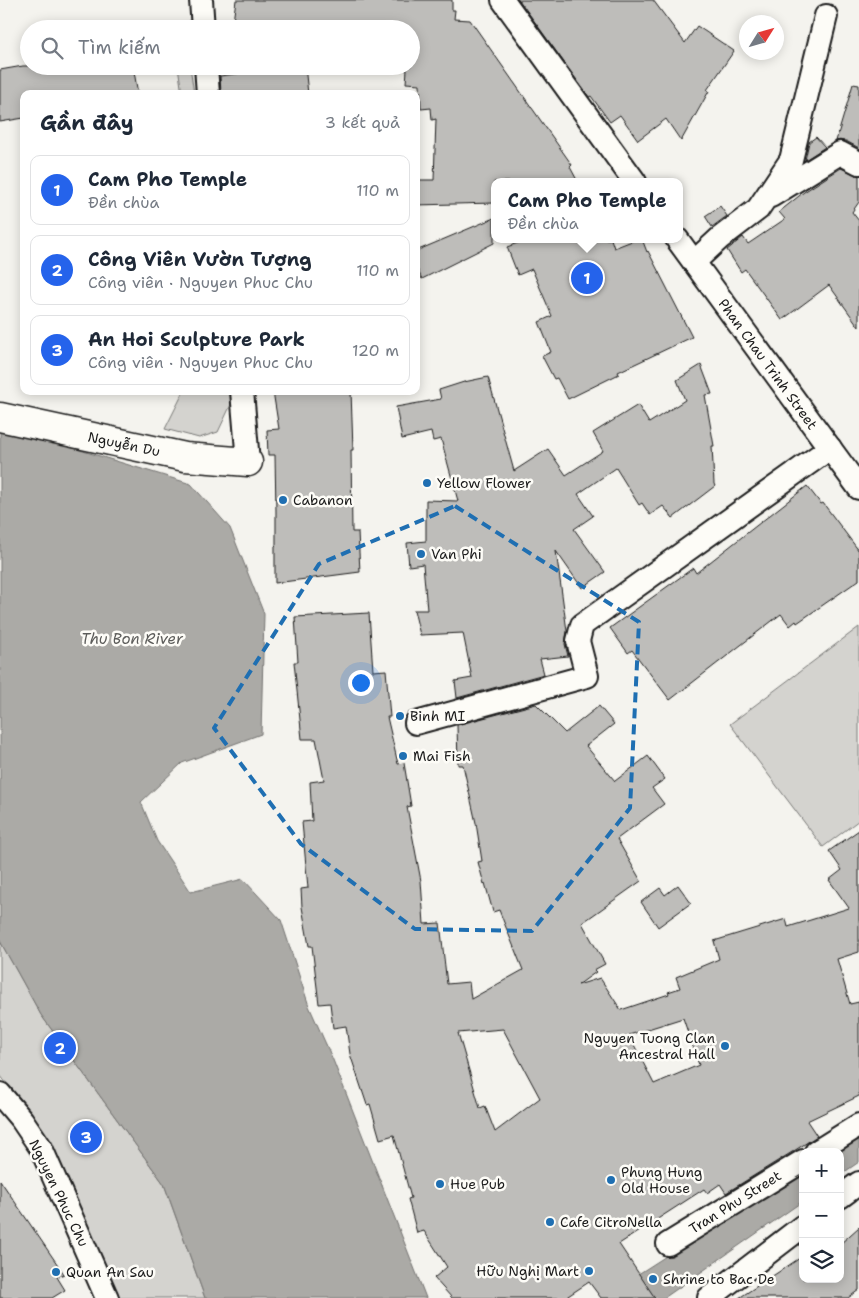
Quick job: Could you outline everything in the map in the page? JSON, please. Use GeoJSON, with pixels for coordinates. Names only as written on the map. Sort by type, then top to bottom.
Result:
{"type":"FeatureCollection","features":[{"type":"Feature","properties":{"kind":"street"},"geometry":{"type":"LineString","coordinates":[[201,0],[202,20]]}},
{"type":"Feature","properties":{"kind":"street"},"geometry":{"type":"LineString","coordinates":[[502,0],[632,178]]}},
{"type":"Feature","properties":{"kind":"street"},"geometry":{"type":"LineString","coordinates":[[694,262],[720,238],[758,209],[791,160],[826,16]]}},
{"type":"Feature","properties":{"kind":"street"},"geometry":{"type":"LineString","coordinates":[[207,75],[208,90]]}},
{"type":"Feature","properties":{"kind":"street"},"geometry":{"type":"LineString","coordinates":[[763,201],[840,154],[859,163]]}},
{"type":"Feature","properties":{"kind":"street","name":"Phan Chau Trinh Street"},"geometry":{"type":"LineString","coordinates":[[680,243],[859,488]]}},
{"type":"Feature","properties":{"kind":"street"},"geometry":{"type":"LineString","coordinates":[[242,395],[248,462]]}},
{"type":"Feature","properties":{"kind":"street","name":"Nguyễn Du"},"geometry":{"type":"LineString","coordinates":[[0,416],[185,457],[248,462]]}},
{"type":"Feature","properties":{"kind":"street"},"geometry":{"type":"LineString","coordinates":[[416,723],[587,676],[578,641],[582,625],[830,448]]}},
{"type":"Feature","properties":{"kind":"street","name":"Nguyen Phuc Chu"},"geometry":{"type":"LineString","coordinates":[[0,1094],[22,1120],[41,1148],[107,1298]]}},
{"type":"Feature","properties":{"kind":"street"},"geometry":{"type":"LineString","coordinates":[[822,1148],[859,1125]]}},
{"type":"Feature","properties":{"kind":"street","name":"Tran Phu Street"},"geometry":{"type":"LineString","coordinates":[[668,1244],[799,1162]]}},
{"type":"Feature","properties":{"kind":"street"},"geometry":{"type":"LineString","coordinates":[[844,1195],[859,1183]]}},
{"type":"Feature","properties":{"kind":"street"},"geometry":{"type":"LineString","coordinates":[[709,1298],[799,1229]]}},
{"type":"Feature","properties":{"kind":"highlighted area"},"geometry":{"type":"Polygon","coordinates":[[[455,506],[639,622],[630,808],[532,931],[415,929],[301,844],[214,728],[319,564],[455,506]]]}},
{"type":"Feature","properties":{"kind":"shaded area"},"geometry":{"type":"Polygon","coordinates":[[[179,75],[191,75],[193,90],[181,90],[179,75]]]}},
{"type":"Feature","properties":{"kind":"shaded area"},"geometry":{"type":"Polygon","coordinates":[[[182,395],[236,395],[218,432],[199,438],[165,429],[182,395]]]}},
{"type":"Feature","properties":{"kind":"shaded area"},"geometry":{"type":"Polygon","coordinates":[[[859,627],[859,820],[823,847],[730,724],[859,627]]]}},
{"type":"Feature","properties":{"kind":"shaded area"},"geometry":{"type":"Polygon","coordinates":[[[0,941],[41,1015],[164,1184],[205,1298],[118,1298],[30,1114],[0,1075],[0,941]]]}},
{"type":"Feature","properties":{"kind":"water","name":"Thu Bon River"},"geometry":{"type":"Polygon","coordinates":[[[0,431],[34,436],[191,484],[230,528],[264,614],[261,734],[182,763],[141,802],[157,841],[191,892],[243,879],[281,920],[309,1006],[333,1060],[426,1298],[205,1298],[164,1184],[41,1015],[0,941],[0,431]]]}},
{"type":"Feature","properties":{"kind":"water"},"geometry":{"type":"Polygon","coordinates":[[[859,1132],[859,1162],[844,1172],[844,1148],[834,1148],[859,1132]]]}},
{"type":"Feature","properties":{"kind":"water"},"geometry":{"type":"Polygon","coordinates":[[[799,1171],[799,1204],[664,1298],[601,1298],[799,1171]]]}},
{"type":"Feature","properties":{"kind":"building"},"geometry":{"type":"Polygon","coordinates":[[[236,0],[452,0],[452,10],[455,10],[454,19],[470,20],[572,165],[570,167],[576,178],[491,178],[491,203],[420,205],[420,180],[434,180],[436,119],[432,120],[431,108],[421,109],[420,84],[406,83],[407,75],[420,75],[420,20],[233,20],[236,0]]]}},
{"type":"Feature","properties":{"kind":"building"},"geometry":{"type":"Polygon","coordinates":[[[519,0],[653,0],[685,43],[697,26],[734,51],[707,90],[709,91],[681,141],[666,119],[638,140],[620,115],[610,122],[591,96],[589,97],[519,0]]]}},
{"type":"Feature","properties":{"kind":"building"},"geometry":{"type":"Polygon","coordinates":[[[20,67],[20,75],[135,75],[137,90],[20,90],[20,119],[0,122],[0,70],[20,67]]]}},
{"type":"Feature","properties":{"kind":"building"},"geometry":{"type":"Polygon","coordinates":[[[306,75],[308,90],[221,90],[220,76],[306,75]]]}},
{"type":"Feature","properties":{"kind":"building"},"geometry":{"type":"Polygon","coordinates":[[[853,84],[859,85],[859,148],[846,141],[836,141],[853,84]]]}},
{"type":"Feature","properties":{"kind":"building"},"geometry":{"type":"Polygon","coordinates":[[[816,137],[825,147],[805,160],[809,142],[816,137]]]}},
{"type":"Feature","properties":{"kind":"building"},"geometry":{"type":"Polygon","coordinates":[[[841,168],[859,176],[859,202],[852,212],[859,221],[859,327],[829,285],[782,320],[745,269],[741,272],[727,250],[743,237],[748,244],[785,219],[779,212],[804,192],[841,168]]]}},
{"type":"Feature","properties":{"kind":"building"},"geometry":{"type":"Polygon","coordinates":[[[720,206],[727,216],[712,227],[705,216],[720,206]]]}},
{"type":"Feature","properties":{"kind":"building"},"geometry":{"type":"Polygon","coordinates":[[[491,219],[491,243],[494,243],[422,279],[420,275],[420,249],[491,219]]]}},
{"type":"Feature","properties":{"kind":"building"},"geometry":{"type":"Polygon","coordinates":[[[518,243],[612,243],[614,248],[627,243],[644,243],[692,337],[618,372],[619,374],[568,399],[557,378],[554,379],[542,356],[551,352],[539,322],[552,316],[532,269],[518,275],[507,247],[518,243]]]}},
{"type":"Feature","properties":{"kind":"building"},"geometry":{"type":"Polygon","coordinates":[[[701,365],[712,394],[705,395],[714,446],[712,446],[715,486],[673,518],[663,506],[650,515],[642,503],[639,505],[616,468],[578,494],[593,516],[574,529],[605,572],[582,588],[556,551],[567,631],[565,644],[568,656],[540,659],[544,674],[457,698],[455,681],[472,678],[463,633],[420,635],[414,610],[427,610],[423,564],[409,566],[407,543],[426,541],[426,500],[458,501],[441,439],[433,441],[431,432],[402,439],[396,407],[441,399],[439,390],[488,377],[514,471],[548,449],[566,475],[603,451],[593,433],[638,405],[649,423],[685,400],[677,380],[701,365]]]}},
{"type":"Feature","properties":{"kind":"building"},"geometry":{"type":"Polygon","coordinates":[[[274,395],[351,395],[353,450],[351,450],[352,532],[358,532],[360,572],[275,583],[275,455],[268,455],[267,430],[279,429],[274,395]]]}},
{"type":"Feature","properties":{"kind":"building"},"geometry":{"type":"Polygon","coordinates":[[[807,486],[821,504],[823,503],[859,551],[859,580],[797,623],[796,621],[790,626],[781,614],[670,700],[632,650],[628,653],[610,628],[693,568],[696,573],[807,486]]]}},
{"type":"Feature","properties":{"kind":"building"},"geometry":{"type":"Polygon","coordinates":[[[369,613],[373,671],[386,670],[390,717],[387,717],[398,764],[404,763],[411,806],[407,807],[421,881],[424,924],[440,923],[447,984],[469,982],[471,999],[523,970],[499,910],[493,912],[478,862],[482,861],[476,823],[463,765],[458,765],[457,725],[536,704],[565,733],[599,706],[614,724],[586,746],[615,781],[648,756],[665,779],[652,788],[664,804],[617,839],[641,881],[582,923],[605,964],[594,970],[596,972],[578,985],[600,978],[621,1010],[669,994],[668,992],[680,988],[676,977],[719,959],[714,941],[786,919],[788,927],[849,908],[829,880],[842,870],[829,851],[859,830],[859,952],[837,959],[850,1004],[859,1002],[859,1096],[807,1121],[817,1136],[726,1193],[720,1184],[707,1193],[704,1189],[619,1244],[655,1298],[601,1298],[589,1282],[565,1298],[452,1298],[434,1278],[447,1267],[424,1231],[417,1233],[408,1199],[411,1198],[394,1135],[380,1139],[370,1104],[367,1105],[350,1054],[346,1026],[333,1028],[330,1003],[319,1004],[312,946],[309,946],[302,907],[301,889],[308,888],[302,822],[312,821],[310,782],[324,780],[316,739],[302,739],[294,662],[298,662],[295,617],[369,613]],[[683,1018],[629,1035],[654,1084],[699,1065],[683,1018]],[[503,1029],[458,1033],[480,1108],[485,1106],[495,1132],[540,1098],[503,1029]]]}},
{"type":"Feature","properties":{"kind":"building"},"geometry":{"type":"Polygon","coordinates":[[[678,885],[691,903],[658,927],[641,902],[660,888],[665,895],[678,885]]]}},
{"type":"Feature","properties":{"kind":"building"},"geometry":{"type":"Polygon","coordinates":[[[0,1180],[64,1274],[57,1277],[65,1290],[52,1298],[0,1298],[0,1180]]]}},
{"type":"Feature","properties":{"kind":"building"},"geometry":{"type":"Polygon","coordinates":[[[859,1227],[859,1290],[848,1298],[739,1298],[799,1259],[799,1283],[844,1283],[844,1240],[859,1227]]]}},
{"type":"Feature","properties":{"kind":"place","name":"Cam Pho Temple"},"geometry":{"type":"Point","coordinates":[587,278]}},
{"type":"Feature","properties":{"kind":"place","name":"Yellow Flower"},"geometry":{"type":"Point","coordinates":[427,483]}},
{"type":"Feature","properties":{"kind":"place","name":"Cabanon"},"geometry":{"type":"Point","coordinates":[283,500]}},
{"type":"Feature","properties":{"kind":"place","name":"Van Phi"},"geometry":{"type":"Point","coordinates":[421,554]}},
{"type":"Feature","properties":{"kind":"place","name":"Binh MI"},"geometry":{"type":"Point","coordinates":[400,716]}},
{"type":"Feature","properties":{"kind":"place","name":"Mai Fish"},"geometry":{"type":"Point","coordinates":[403,756]}},
{"type":"Feature","properties":{"kind":"place","name":"Nguyen Tuong Clan Ancestral Hall"},"geometry":{"type":"Point","coordinates":[725,1046]}},
{"type":"Feature","properties":{"kind":"place","name":"Công Viên Vườn Tượng"},"geometry":{"type":"Point","coordinates":[60,1048]}},
{"type":"Feature","properties":{"kind":"place","name":"An Hoi Sculpture Park"},"geometry":{"type":"Point","coordinates":[86,1137]}},
{"type":"Feature","properties":{"kind":"place","name":"Phung Hung Old House"},"geometry":{"type":"Point","coordinates":[611,1180]}},
{"type":"Feature","properties":{"kind":"place","name":"Hue Pub"},"geometry":{"type":"Point","coordinates":[440,1184]}},
{"type":"Feature","properties":{"kind":"place","name":"Cafe CitroNella"},"geometry":{"type":"Point","coordinates":[550,1222]}},
{"type":"Feature","properties":{"kind":"place","name":"Hữu Nghị Mart"},"geometry":{"type":"Point","coordinates":[589,1271]}},
{"type":"Feature","properties":{"kind":"place","name":"Quan An Sau"},"geometry":{"type":"Point","coordinates":[56,1272]}},
{"type":"Feature","properties":{"kind":"place","name":"Shrine to Bac De"},"geometry":{"type":"Point","coordinates":[653,1279]}}]}
